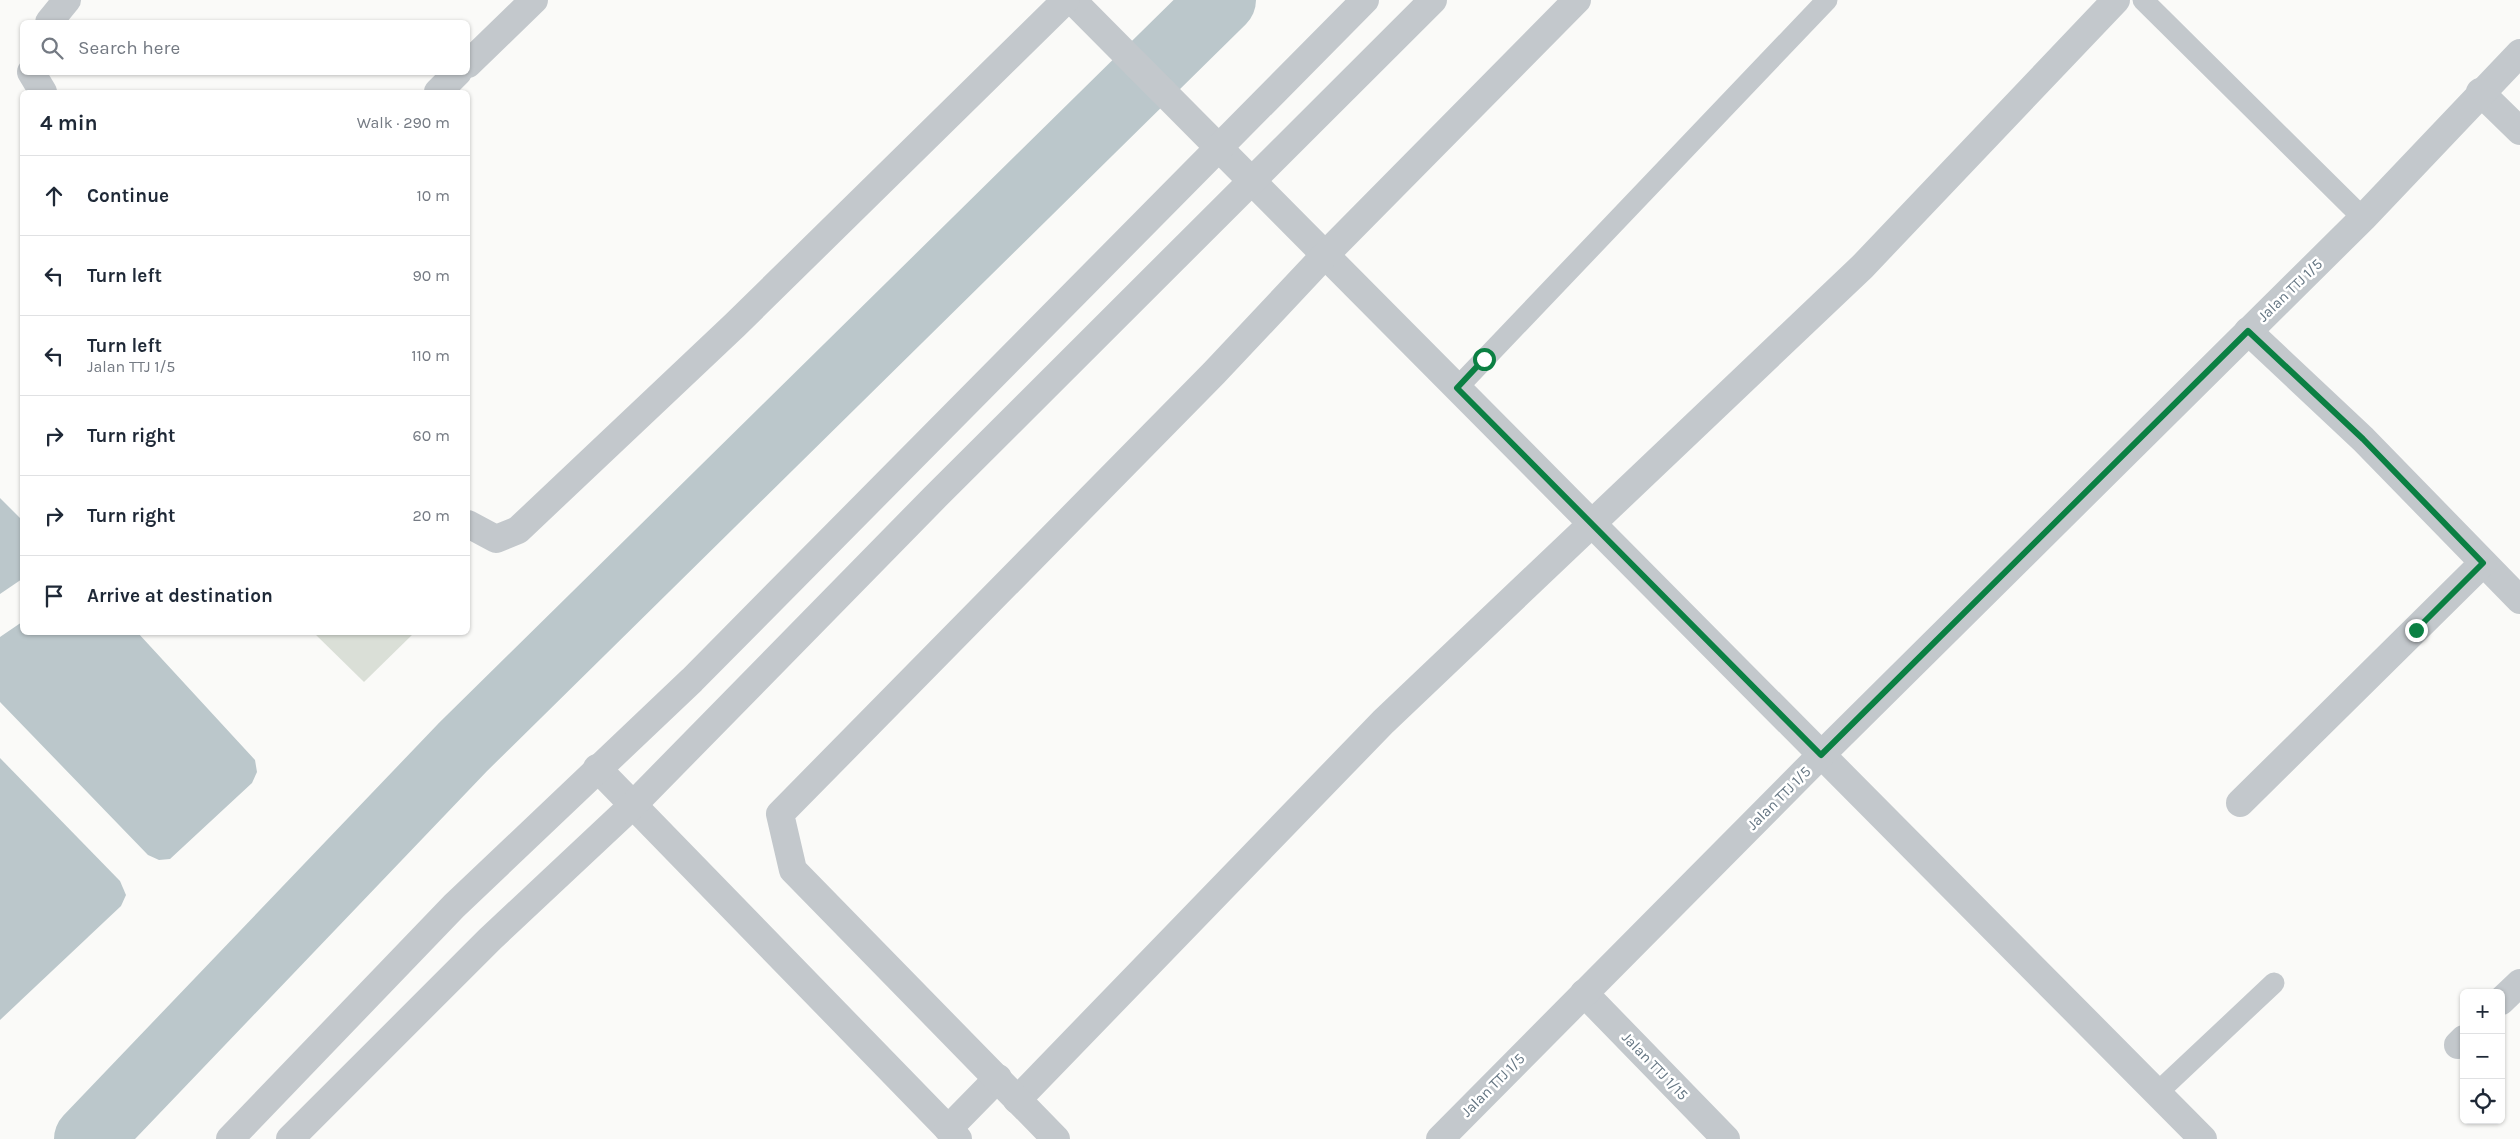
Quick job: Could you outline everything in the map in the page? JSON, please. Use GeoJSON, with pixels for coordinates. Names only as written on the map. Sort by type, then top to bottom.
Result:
{"type":"FeatureCollection","features":[{"type":"Feature","properties":{"kind":"street"},"geometry":{"type":"LineString","coordinates":[[51,20],[67,0]]}},
{"type":"Feature","properties":{"kind":"street"},"geometry":{"type":"LineString","coordinates":[[470,62],[534,0]]}},
{"type":"Feature","properties":{"kind":"street"},"geometry":{"type":"LineString","coordinates":[[470,525],[496,539],[518,530],[735,325],[1066,0]]}},
{"type":"Feature","properties":{"kind":"street"},"geometry":{"type":"LineString","coordinates":[[1072,0],[2203,1139]]}},
{"type":"Feature","properties":{"kind":"street"},"geometry":{"type":"LineString","coordinates":[[230,1139],[454,906],[597,768],[692,680],[1365,0]]}},
{"type":"Feature","properties":{"kind":"street"},"geometry":{"type":"LineString","coordinates":[[290,1139],[490,939],[634,805],[935,497],[1433,0]]}},
{"type":"Feature","properties":{"kind":"street"},"geometry":{"type":"LineString","coordinates":[[1056,1139],[793,870],[780,814],[1214,373],[1325,255],[1577,0]]}},
{"type":"Feature","properties":{"kind":"street"},"geometry":{"type":"LineString","coordinates":[[1017,1100],[1383,722],[1862,267],[2110,2]]}},
{"type":"Feature","properties":{"kind":"street","name":"Jalan TTJ 1/5"},"geometry":{"type":"LineString","coordinates":[[1440,1139],[1821,755],[2363,218],[2480,92],[2520,53]]}},
{"type":"Feature","properties":{"kind":"street"},"geometry":{"type":"LineString","coordinates":[[33,75],[42,90]]}},
{"type":"Feature","properties":{"kind":"street"},"geometry":{"type":"LineString","coordinates":[[440,90],[455,75]]}},
{"type":"Feature","properties":{"kind":"street"},"geometry":{"type":"LineString","coordinates":[[2480,92],[2520,131]]}},
{"type":"Feature","properties":{"kind":"street"},"geometry":{"type":"LineString","coordinates":[[2248,331],[2363,439],[2520,600]]}},
{"type":"Feature","properties":{"kind":"street"},"geometry":{"type":"LineString","coordinates":[[2240,804],[2483,563]]}},
{"type":"Feature","properties":{"kind":"street"},"geometry":{"type":"LineString","coordinates":[[597,768],[953,1134],[998,1078]]}},
{"type":"Feature","properties":{"kind":"street"},"geometry":{"type":"LineString","coordinates":[[2505,997],[2520,982]]}},
{"type":"Feature","properties":{"kind":"street","name":"Jalan TTJ 1/15"},"geometry":{"type":"LineString","coordinates":[[1584,993],[1726,1139]]}},
{"type":"Feature","properties":{"kind":"lane"},"geometry":{"type":"LineString","coordinates":[[1457,388],[1827,0]]}},
{"type":"Feature","properties":{"kind":"lane"},"geometry":{"type":"LineString","coordinates":[[2143,0],[2363,218]]}},
{"type":"Feature","properties":{"kind":"lane"},"geometry":{"type":"LineString","coordinates":[[2157,1093],[2274,983]]}},
{"type":"Feature","properties":{"kind":"shaded area"},"geometry":{"type":"Polygon","coordinates":[[[0,498],[20,518],[20,580],[0,594],[0,498]]]}},
{"type":"Feature","properties":{"kind":"shaded area"},"geometry":{"type":"Polygon","coordinates":[[[20,623],[20,635],[140,635],[255,760],[257,772],[252,783],[170,859],[159,860],[148,855],[0,702],[0,637],[20,623]]]}},
{"type":"Feature","properties":{"kind":"shaded area"},"geometry":{"type":"Polygon","coordinates":[[[316,635],[412,635],[364,682],[316,635]]]}},
{"type":"Feature","properties":{"kind":"shaded area"},"geometry":{"type":"Polygon","coordinates":[[[0,758],[120,881],[126,895],[121,906],[0,1020],[0,758]]]}},
{"type":"Feature","properties":{"kind":"waterway"},"geometry":{"type":"LineString","coordinates":[[88,1139],[463,747],[1222,0]]}},
{"type":"Feature","properties":{"kind":"route"},"geometry":{"type":"LineString","coordinates":[[1484,359],[1457,388],[1821,755],[2084,496],[2248,331],[2363,439],[2483,563],[2416,630]]}}]}
